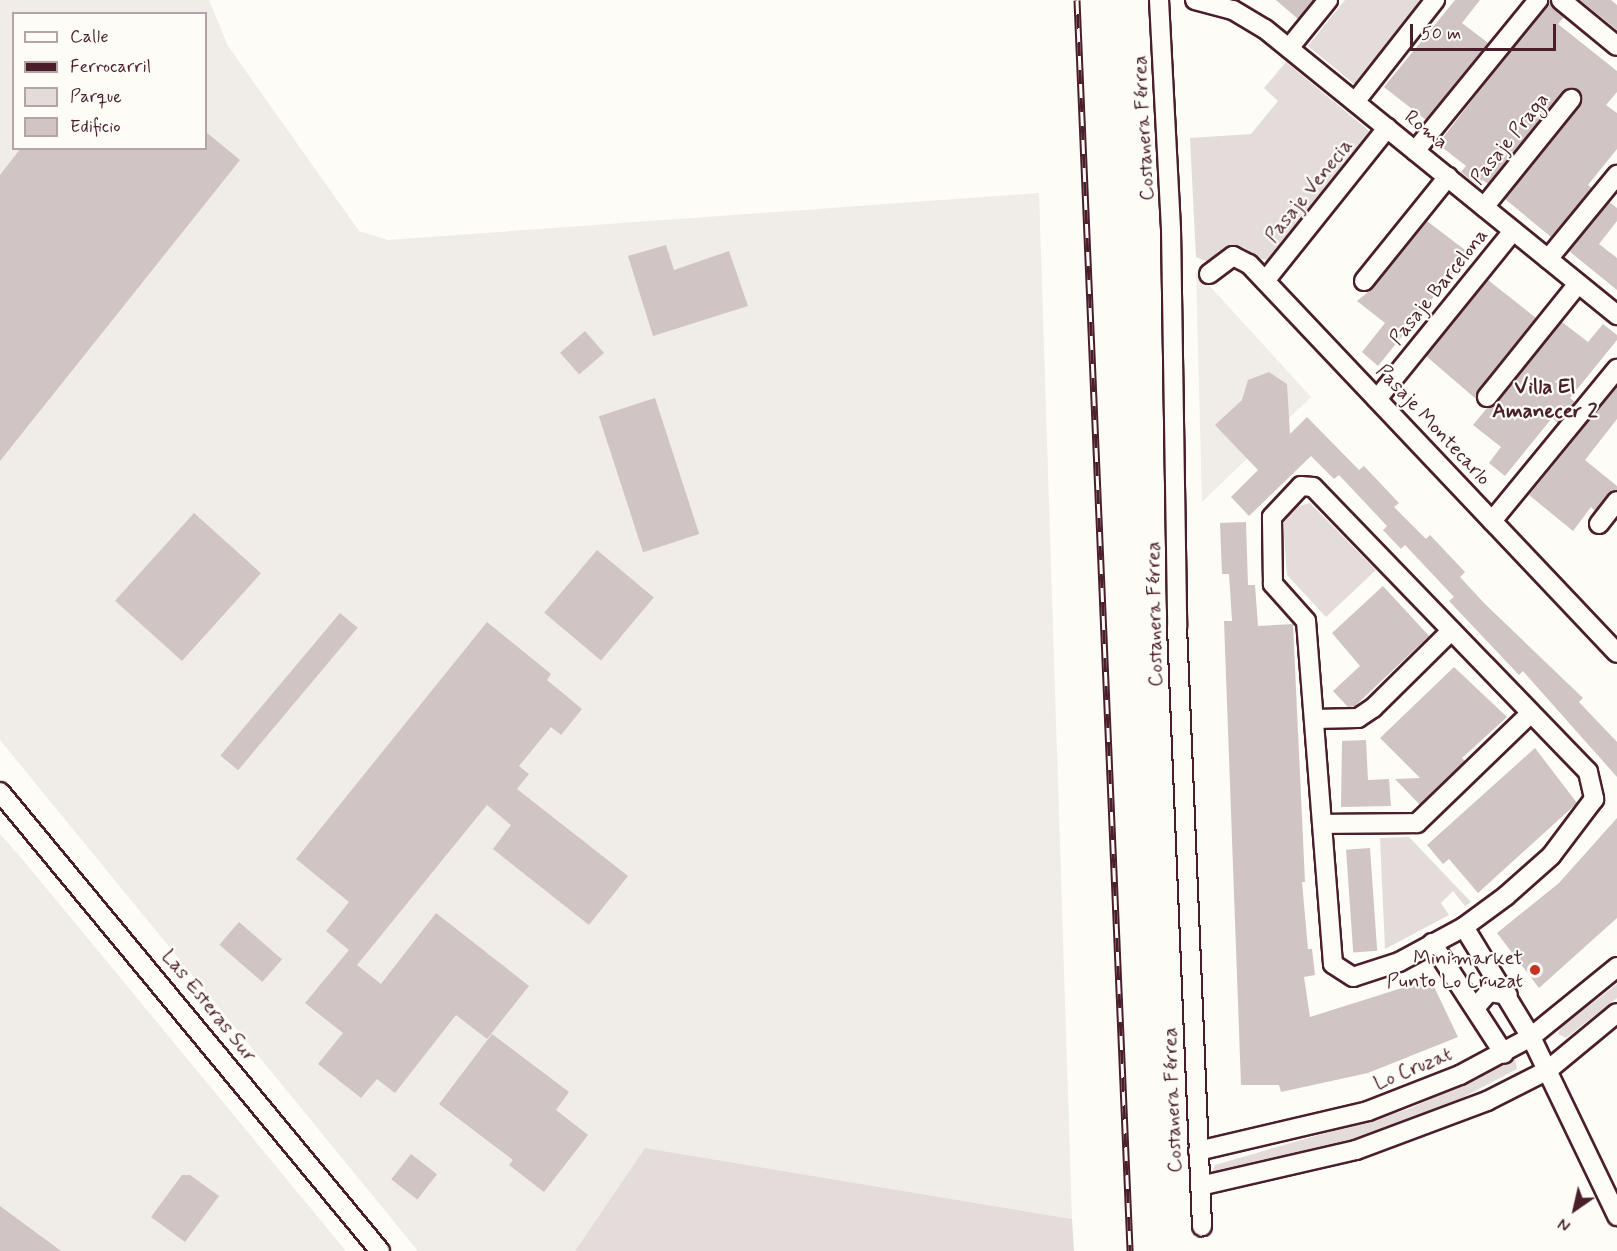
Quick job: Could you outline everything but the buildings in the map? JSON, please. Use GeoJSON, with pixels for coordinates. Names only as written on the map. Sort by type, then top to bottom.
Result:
{"type":"FeatureCollection","features":[{"type":"Feature","properties":{"kind":"street","name":"Costanera Férrea"},"geometry":{"type":"LineString","coordinates":[[1160,0],[1171,229],[1177,627],[1202,1226]]}},
{"type":"Feature","properties":{"kind":"street","name":"Roma"},"geometry":{"type":"LineString","coordinates":[[1195,0],[1221,3],[1244,15],[1289,48],[1578,284],[1616,312]]}},
{"type":"Feature","properties":{"kind":"street"},"geometry":{"type":"LineString","coordinates":[[1289,48],[1328,0]]}},
{"type":"Feature","properties":{"kind":"street"},"geometry":{"type":"LineString","coordinates":[[1355,102],[1435,0]]}},
{"type":"Feature","properties":{"kind":"street"},"geometry":{"type":"LineString","coordinates":[[1415,151],[1538,0]]}},
{"type":"Feature","properties":{"kind":"street"},"geometry":{"type":"LineString","coordinates":[[1561,0],[1617,46]]}},
{"type":"Feature","properties":{"kind":"street","name":"Pasaje Praga"},"geometry":{"type":"LineString","coordinates":[[1484,207],[1571,99]]}},
{"type":"Feature","properties":{"kind":"street","name":"Pasaje Venecia"},"geometry":{"type":"LineString","coordinates":[[1265,281],[1387,128]]}},
{"type":"Feature","properties":{"kind":"street"},"geometry":{"type":"LineString","coordinates":[[1548,259],[1617,175]]}},
{"type":"Feature","properties":{"kind":"street"},"geometry":{"type":"LineString","coordinates":[[1364,281],[1448,177]]}},
{"type":"Feature","properties":{"kind":"street","name":"Pasaje Barcelona"},"geometry":{"type":"LineString","coordinates":[[1377,399],[1513,231]]}},
{"type":"Feature","properties":{"kind":"street","name":"Pasaje Montecarlo"},"geometry":{"type":"LineString","coordinates":[[1209,274],[1233,256],[1243,258],[1617,653]]}},
{"type":"Feature","properties":{"kind":"street"},"geometry":{"type":"LineString","coordinates":[[1487,397],[1578,284]]}},
{"type":"Feature","properties":{"kind":"street"},"geometry":{"type":"LineString","coordinates":[[1492,521],[1617,369]]}},
{"type":"Feature","properties":{"kind":"street"},"geometry":{"type":"LineString","coordinates":[[1301,486],[1313,487],[1531,713],[1588,772],[1594,799],[1551,856],[1506,896],[1464,927],[1399,962],[1353,977],[1333,964],[1306,621],[1274,584],[1272,517],[1301,486]]}},
{"type":"Feature","properties":{"kind":"street"},"geometry":{"type":"LineString","coordinates":[[1599,524],[1617,501]]}},
{"type":"Feature","properties":{"kind":"street"},"geometry":{"type":"LineString","coordinates":[[1314,719],[1358,718],[1373,708],[1451,631]]}},
{"type":"Feature","properties":{"kind":"street"},"geometry":{"type":"LineString","coordinates":[[1322,824],[1417,823],[1531,713]]}},
{"type":"Feature","properties":{"kind":"street","name":"Las Esteras Sur"},"geometry":{"type":"LineString","coordinates":[[0,792],[380,1251]]}},
{"type":"Feature","properties":{"kind":"street"},"geometry":{"type":"LineString","coordinates":[[1464,927],[1508,994],[1531,1037],[1617,1216]]}},
{"type":"Feature","properties":{"kind":"street"},"geometry":{"type":"LineString","coordinates":[[1432,943],[1504,1054]]}},
{"type":"Feature","properties":{"kind":"street","name":"Lo Cruzat"},"geometry":{"type":"LineString","coordinates":[[1198,1151],[1368,1111],[1504,1054],[1531,1037],[1617,968]]}},
{"type":"Feature","properties":{"kind":"street"},"geometry":{"type":"LineString","coordinates":[[1475,1008],[1484,994],[1494,991],[1508,994]]}},
{"type":"Feature","properties":{"kind":"street"},"geometry":{"type":"LineString","coordinates":[[1200,1186],[1332,1157],[1414,1131],[1487,1101],[1548,1070],[1617,1013]]}},
{"type":"Feature","properties":{"kind":"shaded area"},"geometry":{"type":"Polygon","coordinates":[[[0,0],[209,0],[228,46],[359,231],[388,240],[1039,193],[1072,1219],[645,1148],[575,1251],[418,1251],[0,740],[0,0]]]}},
{"type":"Feature","properties":{"kind":"shaded area"},"geometry":{"type":"Polygon","coordinates":[[[1196,271],[1311,397],[1202,502],[1196,271]]]}},
{"type":"Feature","properties":{"kind":"shaded area"},"geometry":{"type":"Polygon","coordinates":[[[0,834],[23,860],[346,1251],[0,1251],[0,834]]]}},
{"type":"Feature","properties":{"kind":"green space"},"geometry":{"type":"Polygon","coordinates":[[[1345,0],[1430,0],[1359,88],[1308,46],[1345,0]]]}},
{"type":"Feature","properties":{"kind":"green space"},"geometry":{"type":"Polygon","coordinates":[[[1286,62],[1374,135],[1271,260],[1260,259],[1243,247],[1215,265],[1196,257],[1190,138],[1251,134],[1278,101],[1264,88],[1286,62]]]}},
{"type":"Feature","properties":{"kind":"green space"},"geometry":{"type":"Polygon","coordinates":[[[1310,503],[1376,570],[1326,617],[1287,575],[1283,523],[1299,506],[1310,503]]]}},
{"type":"Feature","properties":{"kind":"green space"},"geometry":{"type":"Polygon","coordinates":[[[1409,837],[1471,902],[1465,906],[1453,891],[1441,903],[1449,915],[1385,949],[1380,838],[1409,837]]]}},
{"type":"Feature","properties":{"kind":"green space"},"geometry":{"type":"Polygon","coordinates":[[[1617,984],[1617,998],[1566,1038],[1558,1034],[1561,1027],[1617,984]]]}},
{"type":"Feature","properties":{"kind":"green space"},"geometry":{"type":"Polygon","coordinates":[[[1515,1059],[1517,1069],[1437,1111],[1342,1143],[1212,1173],[1215,1165],[1409,1109],[1515,1059]]]}},
{"type":"Feature","properties":{"kind":"green space"},"geometry":{"type":"Polygon","coordinates":[[[645,1148],[1072,1219],[1074,1251],[575,1251],[645,1148]]]}},
{"type":"Feature","properties":{"kind":"railway"},"geometry":{"type":"LineString","coordinates":[[1077,0],[1130,1251]]}},
{"type":"Feature","properties":{"kind":"place","name":"Minimarket Punto Lo Cruzat"},"geometry":{"type":"Point","coordinates":[1535,970]}},
{"type":"Feature","properties":{"kind":"district","name":"Villa El Amanecer 2"},"geometry":{"type":"Point","coordinates":[1545,399]}}]}
